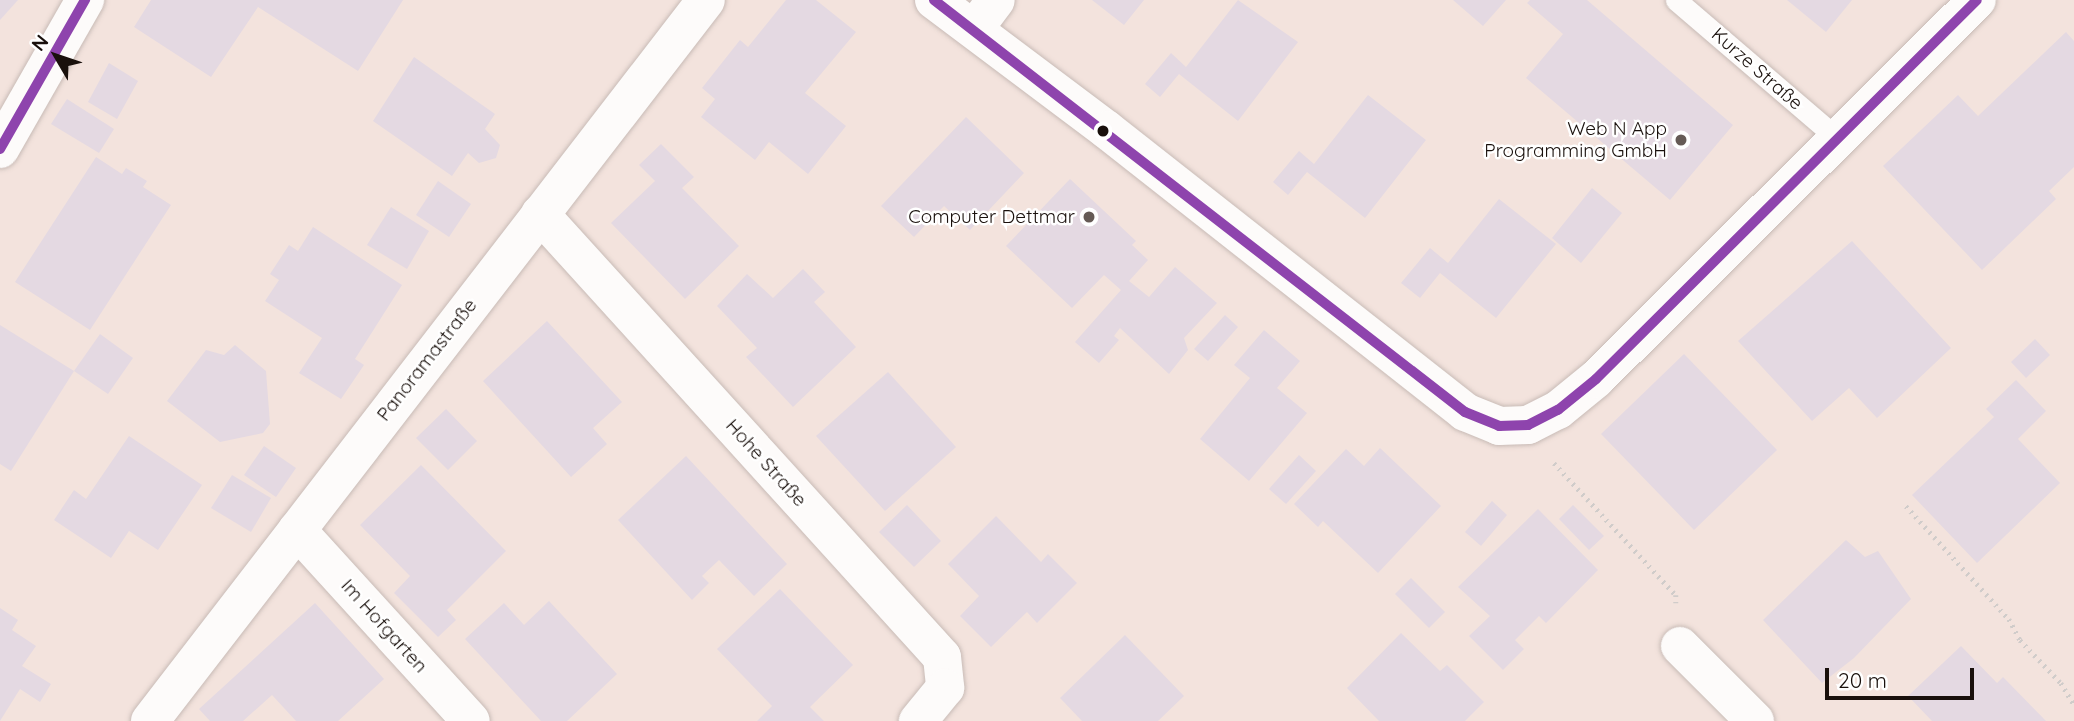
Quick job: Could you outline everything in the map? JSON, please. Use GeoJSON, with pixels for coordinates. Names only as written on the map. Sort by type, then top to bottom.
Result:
{"type":"FeatureCollection","features":[{"type":"Feature","properties":{"kind":"street"},"geometry":{"type":"LineString","coordinates":[[0,149],[85,0]]}},
{"type":"Feature","properties":{"kind":"street","name":"Panoramastraße"},"geometry":{"type":"LineString","coordinates":[[150,721],[706,0]]}},
{"type":"Feature","properties":{"kind":"street"},"geometry":{"type":"LineString","coordinates":[[934,0],[985,15],[1465,412],[1499,426],[1528,425],[1558,410],[1596,379],[1973,1]]}},
{"type":"Feature","properties":{"kind":"street","name":"Hohe Straße"},"geometry":{"type":"LineString","coordinates":[[540,214],[942,657],[945,688],[918,721]]}},
{"type":"Feature","properties":{"kind":"street","name":"Im Hofgarten"},"geometry":{"type":"LineString","coordinates":[[297,530],[471,721]]}},
{"type":"Feature","properties":{"kind":"street"},"geometry":{"type":"LineString","coordinates":[[1680,646],[1755,721]]}},
{"type":"Feature","properties":{"kind":"lane","name":"Kurze Straße"},"geometry":{"type":"LineString","coordinates":[[1676,0],[1838,139]]}},
{"type":"Feature","properties":{"kind":"path"},"geometry":{"type":"LineString","coordinates":[[1528,425],[1555,464],[1676,595],[1680,646]]}},
{"type":"Feature","properties":{"kind":"path"},"geometry":{"type":"LineString","coordinates":[[1906,506],[2009,619],[2020,640],[2062,683],[2074,705]]}},
{"type":"Feature","properties":{"kind":"building"},"geometry":{"type":"Polygon","coordinates":[[[0,0],[18,0],[0,20],[0,0]]]}},
{"type":"Feature","properties":{"kind":"building"},"geometry":{"type":"Polygon","coordinates":[[[151,0],[403,0],[358,71],[258,7],[211,77],[134,27],[151,0]]]}},
{"type":"Feature","properties":{"kind":"building"},"geometry":{"type":"Polygon","coordinates":[[[786,0],[816,0],[856,32],[805,93],[846,126],[808,174],[769,142],[755,160],[701,117],[715,99],[702,88],[740,40],[748,47],[786,0]]]}},
{"type":"Feature","properties":{"kind":"building"},"geometry":{"type":"Polygon","coordinates":[[[1092,0],[1144,0],[1124,25],[1092,0]]]}},
{"type":"Feature","properties":{"kind":"building"},"geometry":{"type":"Polygon","coordinates":[[[1238,0],[1298,42],[1238,121],[1179,74],[1160,97],[1145,84],[1171,53],[1186,67],[1238,0]]]}},
{"type":"Feature","properties":{"kind":"building"},"geometry":{"type":"Polygon","coordinates":[[[1453,0],[1506,0],[1483,26],[1453,0]]]}},
{"type":"Feature","properties":{"kind":"building"},"geometry":{"type":"Polygon","coordinates":[[[1530,0],[1587,0],[1733,125],[1670,200],[1526,78],[1563,34],[1527,3],[1530,0]]]}},
{"type":"Feature","properties":{"kind":"building"},"geometry":{"type":"Polygon","coordinates":[[[1787,0],[1852,0],[1826,32],[1787,0]]]}},
{"type":"Feature","properties":{"kind":"building"},"geometry":{"type":"Polygon","coordinates":[[[2066,32],[2074,41],[2074,167],[2049,191],[2056,199],[1982,270],[1883,166],[1958,95],[1978,116],[2066,32]]]}},
{"type":"Feature","properties":{"kind":"building"},"geometry":{"type":"Polygon","coordinates":[[[414,57],[495,114],[485,129],[500,145],[496,158],[479,163],[468,153],[452,176],[373,121],[414,57]]]}},
{"type":"Feature","properties":{"kind":"building"},"geometry":{"type":"Polygon","coordinates":[[[109,63],[138,81],[117,119],[88,102],[109,63]]]}},
{"type":"Feature","properties":{"kind":"building"},"geometry":{"type":"Polygon","coordinates":[[[1368,95],[1426,140],[1365,218],[1307,172],[1288,195],[1273,182],[1299,151],[1314,164],[1368,95]]]}},
{"type":"Feature","properties":{"kind":"building"},"geometry":{"type":"Polygon","coordinates":[[[67,99],[114,129],[99,153],[51,124],[67,99]]]}},
{"type":"Feature","properties":{"kind":"building"},"geometry":{"type":"Polygon","coordinates":[[[966,117],[1024,173],[970,230],[944,206],[914,237],[881,206],[966,117]]]}},
{"type":"Feature","properties":{"kind":"building"},"geometry":{"type":"Polygon","coordinates":[[[661,144],[694,177],[682,188],[739,246],[685,299],[611,223],[655,181],[639,165],[661,144]]]}},
{"type":"Feature","properties":{"kind":"building"},"geometry":{"type":"Polygon","coordinates":[[[96,157],[122,174],[126,168],[147,181],[143,187],[171,205],[90,330],[15,282],[96,157]]]}},
{"type":"Feature","properties":{"kind":"building"},"geometry":{"type":"Polygon","coordinates":[[[1070,179],[1136,241],[1132,245],[1148,260],[1129,281],[1149,297],[1175,267],[1217,303],[1184,338],[1188,350],[1169,374],[1120,328],[1114,336],[1119,340],[1099,363],[1075,342],[1121,290],[1104,275],[1072,308],[1006,246],[1070,179]]]}},
{"type":"Feature","properties":{"kind":"building"},"geometry":{"type":"Polygon","coordinates":[[[438,181],[471,204],[449,237],[416,215],[438,181]]]}},
{"type":"Feature","properties":{"kind":"building"},"geometry":{"type":"Polygon","coordinates":[[[1592,188],[1622,213],[1581,263],[1552,238],[1592,188]]]}},
{"type":"Feature","properties":{"kind":"building"},"geometry":{"type":"Polygon","coordinates":[[[1499,199],[1556,244],[1496,318],[1440,273],[1420,298],[1401,283],[1430,248],[1448,263],[1499,199]]]}},
{"type":"Feature","properties":{"kind":"building"},"geometry":{"type":"Polygon","coordinates":[[[391,207],[429,231],[407,269],[367,245],[391,207]]]}},
{"type":"Feature","properties":{"kind":"building"},"geometry":{"type":"Polygon","coordinates":[[[313,227],[402,285],[355,359],[364,365],[341,399],[299,373],[322,338],[265,301],[279,280],[270,274],[289,245],[298,251],[313,227]]]}},
{"type":"Feature","properties":{"kind":"building"},"geometry":{"type":"Polygon","coordinates":[[[1852,241],[1951,348],[1877,418],[1849,388],[1812,421],[1738,341],[1852,241]]]}},
{"type":"Feature","properties":{"kind":"building"},"geometry":{"type":"Polygon","coordinates":[[[803,269],[825,292],[814,302],[856,347],[793,407],[746,357],[757,348],[717,306],[747,274],[773,298],[803,269]]]}},
{"type":"Feature","properties":{"kind":"building"},"geometry":{"type":"Polygon","coordinates":[[[1225,315],[1238,327],[1208,361],[1194,349],[1225,315]]]}},
{"type":"Feature","properties":{"kind":"building"},"geometry":{"type":"Polygon","coordinates":[[[547,321],[622,402],[593,428],[607,444],[571,477],[483,381],[547,321]]]}},
{"type":"Feature","properties":{"kind":"building"},"geometry":{"type":"Polygon","coordinates":[[[0,325],[74,371],[11,471],[0,464],[0,325]]]}},
{"type":"Feature","properties":{"kind":"building"},"geometry":{"type":"Polygon","coordinates":[[[1264,330],[1300,361],[1277,388],[1307,413],[1249,481],[1200,439],[1250,378],[1234,365],[1264,330]]]}},
{"type":"Feature","properties":{"kind":"building"},"geometry":{"type":"Polygon","coordinates":[[[100,334],[133,358],[108,394],[74,371],[100,334]]]}},
{"type":"Feature","properties":{"kind":"building"},"geometry":{"type":"Polygon","coordinates":[[[2035,339],[2050,355],[2026,378],[2011,362],[2035,339]]]}},
{"type":"Feature","properties":{"kind":"building"},"geometry":{"type":"Polygon","coordinates":[[[235,345],[266,371],[270,424],[263,433],[220,442],[167,401],[206,350],[224,355],[235,345]]]}},
{"type":"Feature","properties":{"kind":"building"},"geometry":{"type":"Polygon","coordinates":[[[1684,354],[1777,450],[1694,530],[1601,434],[1684,354]]]}},
{"type":"Feature","properties":{"kind":"building"},"geometry":{"type":"Polygon","coordinates":[[[888,372],[956,447],[885,511],[816,436],[888,372]]]}},
{"type":"Feature","properties":{"kind":"building"},"geometry":{"type":"Polygon","coordinates":[[[2016,380],[2046,411],[2018,439],[2060,483],[1977,563],[1912,495],[1994,417],[1986,409],[2016,380]]]}},
{"type":"Feature","properties":{"kind":"building"},"geometry":{"type":"Polygon","coordinates":[[[446,409],[477,441],[448,470],[416,438],[446,409]]]}},
{"type":"Feature","properties":{"kind":"building"},"geometry":{"type":"Polygon","coordinates":[[[129,436],[202,485],[158,550],[129,531],[111,558],[54,520],[74,490],[86,499],[129,436]]]}},
{"type":"Feature","properties":{"kind":"building"},"geometry":{"type":"Polygon","coordinates":[[[264,446],[296,468],[276,497],[244,475],[264,446]]]}},
{"type":"Feature","properties":{"kind":"building"},"geometry":{"type":"Polygon","coordinates":[[[1380,448],[1441,506],[1378,573],[1323,521],[1318,527],[1294,504],[1346,449],[1364,466],[1380,448]]]}},
{"type":"Feature","properties":{"kind":"building"},"geometry":{"type":"Polygon","coordinates":[[[1299,455],[1316,471],[1286,504],[1269,489],[1299,455]]]}},
{"type":"Feature","properties":{"kind":"building"},"geometry":{"type":"Polygon","coordinates":[[[686,456],[787,564],[754,596],[719,560],[702,576],[709,583],[692,600],[618,520],[686,456]]]}},
{"type":"Feature","properties":{"kind":"building"},"geometry":{"type":"Polygon","coordinates":[[[421,465],[506,551],[447,610],[456,620],[438,637],[394,593],[410,576],[360,525],[421,465]]]}},
{"type":"Feature","properties":{"kind":"building"},"geometry":{"type":"Polygon","coordinates":[[[232,475],[271,498],[251,532],[211,508],[232,475]]]}},
{"type":"Feature","properties":{"kind":"building"},"geometry":{"type":"Polygon","coordinates":[[[1492,501],[1507,515],[1481,546],[1465,532],[1492,501]]]}},
{"type":"Feature","properties":{"kind":"building"},"geometry":{"type":"Polygon","coordinates":[[[907,505],[941,541],[914,567],[879,532],[907,505]]]}},
{"type":"Feature","properties":{"kind":"building"},"geometry":{"type":"Polygon","coordinates":[[[1573,505],[1604,536],[1589,550],[1559,519],[1573,505]]]}},
{"type":"Feature","properties":{"kind":"building"},"geometry":{"type":"Polygon","coordinates":[[[1538,509],[1598,570],[1546,623],[1539,616],[1515,640],[1524,649],[1503,670],[1469,636],[1490,616],[1458,587],[1538,509]]]}},
{"type":"Feature","properties":{"kind":"building"},"geometry":{"type":"Polygon","coordinates":[[[996,516],[1041,562],[1048,554],[1077,583],[1037,623],[1027,612],[991,647],[960,616],[979,596],[948,564],[996,516]]]}},
{"type":"Feature","properties":{"kind":"building"},"geometry":{"type":"Polygon","coordinates":[[[1846,540],[1865,557],[1878,551],[1911,599],[1854,658],[1822,683],[1763,620],[1846,540]]]}},
{"type":"Feature","properties":{"kind":"building"},"geometry":{"type":"Polygon","coordinates":[[[1411,578],[1445,612],[1429,628],[1395,594],[1411,578]]]}},
{"type":"Feature","properties":{"kind":"building"},"geometry":{"type":"Polygon","coordinates":[[[780,589],[853,665],[810,707],[824,721],[757,721],[772,706],[717,649],[780,589]]]}},
{"type":"Feature","properties":{"kind":"building"},"geometry":{"type":"Polygon","coordinates":[[[549,601],[617,674],[567,721],[541,721],[465,639],[504,603],[524,625],[549,601]]]}},
{"type":"Feature","properties":{"kind":"building"},"geometry":{"type":"Polygon","coordinates":[[[315,603],[384,679],[338,721],[296,721],[272,695],[243,721],[210,721],[199,709],[315,603]]]}},
{"type":"Feature","properties":{"kind":"building"},"geometry":{"type":"Polygon","coordinates":[[[0,608],[18,620],[12,630],[36,646],[22,666],[51,684],[40,702],[20,689],[0,721],[0,608]]]}},
{"type":"Feature","properties":{"kind":"building"},"geometry":{"type":"Polygon","coordinates":[[[1401,633],[1440,671],[1447,665],[1484,702],[1465,721],[1379,721],[1347,688],[1401,633]]]}},
{"type":"Feature","properties":{"kind":"building"},"geometry":{"type":"Polygon","coordinates":[[[1125,635],[1184,696],[1158,721],[1082,721],[1060,698],[1125,635]]]}},
{"type":"Feature","properties":{"kind":"building"},"geometry":{"type":"Polygon","coordinates":[[[1961,646],[1997,683],[2003,677],[2046,721],[1932,721],[1908,696],[1961,646]]]}},
{"type":"Feature","properties":{"kind":"transit line"},"geometry":{"type":"LineString","coordinates":[[0,149],[85,0]]}},
{"type":"Feature","properties":{"kind":"transit line"},"geometry":{"type":"LineString","coordinates":[[934,0],[1465,412],[1499,426],[1528,425],[1558,410],[1596,379],[1977,0]]}},
{"type":"Feature","properties":{"kind":"place","name":"Web N App Programming GmbH"},"geometry":{"type":"Point","coordinates":[1681,140]}},
{"type":"Feature","properties":{"kind":"place","name":"Computer Dettmar"},"geometry":{"type":"Point","coordinates":[1089,217]}}]}
